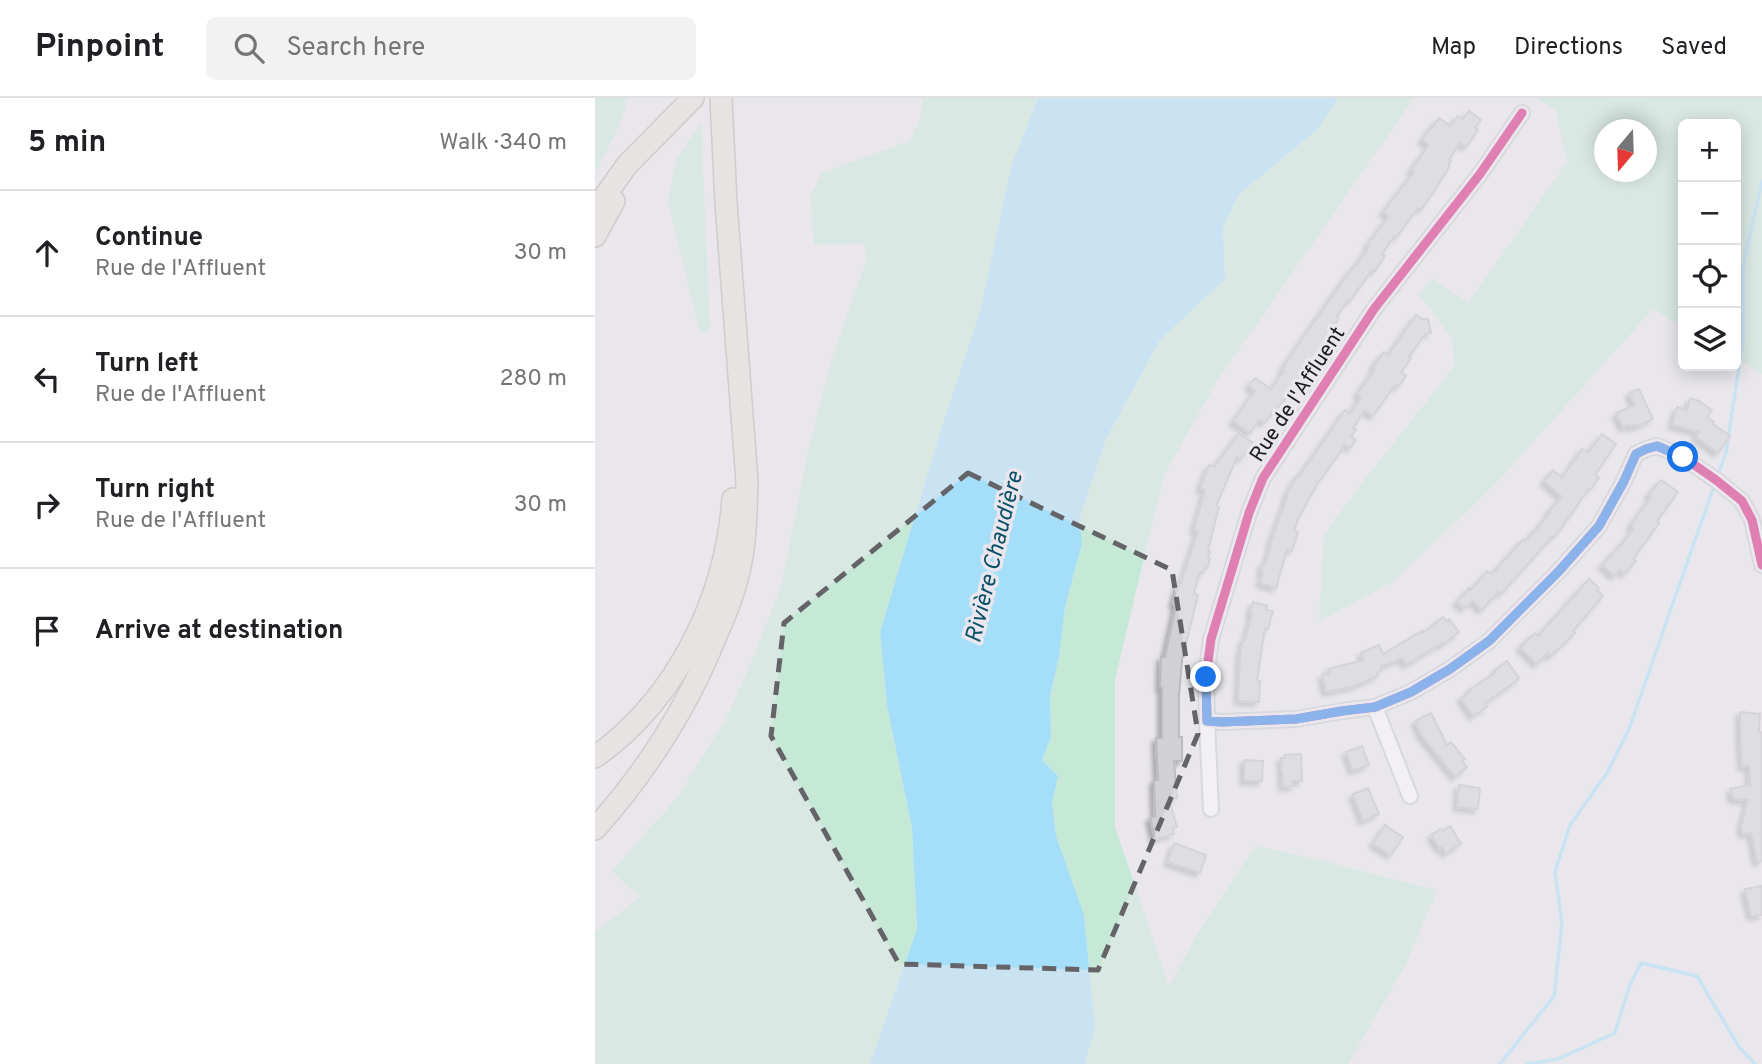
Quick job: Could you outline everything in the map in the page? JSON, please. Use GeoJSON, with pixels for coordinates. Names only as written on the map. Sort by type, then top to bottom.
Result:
{"type":"FeatureCollection","features":[{"type":"Feature","properties":{"kind":"highway"},"geometry":{"type":"LineString","coordinates":[[595,210],[627,165],[692,98]]}},
{"type":"Feature","properties":{"kind":"highway"},"geometry":{"type":"LineString","coordinates":[[595,830],[645,769],[687,701],[705,666],[739,570],[746,520],[747,481],[726,203],[721,98]]}},
{"type":"Feature","properties":{"kind":"highway"},"geometry":{"type":"LineString","coordinates":[[595,236],[628,177],[663,126]]}},
{"type":"Feature","properties":{"kind":"highway"},"geometry":{"type":"LineString","coordinates":[[595,757],[640,717],[657,698],[682,660],[702,624],[727,549],[734,488],[726,203]]}},
{"type":"Feature","properties":{"kind":"street","name":"Rue de l'Affluent"},"geometry":{"type":"LineString","coordinates":[[1211,809],[1206,677],[1211,639],[1245,525],[1263,478],[1374,309],[1479,174],[1522,113]]}},
{"type":"Feature","properties":{"kind":"street"},"geometry":{"type":"LineString","coordinates":[[1207,721],[1296,719],[1375,707],[1411,692],[1450,669],[1489,641],[1559,571],[1599,526],[1636,454],[1646,449],[1657,446],[1683,457],[1742,501],[1752,520],[1762,565]]}},
{"type":"Feature","properties":{"kind":"street"},"geometry":{"type":"LineString","coordinates":[[1375,707],[1410,796]]}},
{"type":"Feature","properties":{"kind":"highlighted area"},"geometry":{"type":"Polygon","coordinates":[[[968,473],[1172,570],[1198,734],[1098,970],[899,964],[771,736],[784,623],[968,473]]]}},
{"type":"Feature","properties":{"kind":"green space"},"geometry":{"type":"Polygon","coordinates":[[[595,98],[628,98],[619,126],[595,173],[595,98]]]}},
{"type":"Feature","properties":{"kind":"green space"},"geometry":{"type":"Polygon","coordinates":[[[921,98],[1038,98],[1011,167],[981,308],[880,632],[887,705],[912,828],[917,930],[870,1064],[595,1064],[595,932],[640,897],[612,871],[676,799],[727,717],[756,651],[782,583],[808,452],[832,358],[867,259],[864,243],[814,245],[810,196],[822,173],[910,141],[920,119],[921,98]]]}},
{"type":"Feature","properties":{"kind":"green space"},"geometry":{"type":"Polygon","coordinates":[[[1338,98],[1414,98],[1217,381],[1164,475],[1115,679],[1115,827],[1169,986],[1198,933],[1255,846],[1437,890],[1407,962],[1348,1064],[1085,1064],[1095,1028],[1084,915],[1056,836],[1052,803],[1058,776],[1042,760],[1051,737],[1050,697],[1059,657],[1065,607],[1082,543],[1079,520],[1106,439],[1160,340],[1225,279],[1223,228],[1239,194],[1317,130],[1338,98]]]}},
{"type":"Feature","properties":{"kind":"green space"},"geometry":{"type":"Polygon","coordinates":[[[1536,98],[1762,98],[1762,374],[1741,361],[1741,119],[1678,119],[1678,324],[1653,309],[1498,481],[1393,582],[1319,621],[1324,535],[1454,367],[1452,338],[1419,294],[1432,279],[1468,303],[1567,162],[1556,110],[1536,98]]]}},
{"type":"Feature","properties":{"kind":"green space"},"geometry":{"type":"Polygon","coordinates":[[[701,123],[710,331],[700,332],[668,201],[677,159],[701,123]]]}},
{"type":"Feature","properties":{"kind":"water","name":"Rivière Chaudière"},"geometry":{"type":"Polygon","coordinates":[[[1038,98],[1338,98],[1317,130],[1239,194],[1223,228],[1225,279],[1160,340],[1106,439],[1079,520],[1082,543],[1065,607],[1059,657],[1050,697],[1051,737],[1042,760],[1058,776],[1052,803],[1056,836],[1084,915],[1095,1028],[1085,1064],[870,1064],[917,929],[912,828],[887,705],[880,632],[981,308],[1011,167],[1038,98]]]}},
{"type":"Feature","properties":{"kind":"building"},"geometry":{"type":"Polygon","coordinates":[[[1469,111],[1481,120],[1475,128],[1478,130],[1466,147],[1460,143],[1449,159],[1450,166],[1432,194],[1396,238],[1394,236],[1375,271],[1372,270],[1350,301],[1348,300],[1337,316],[1337,325],[1286,398],[1264,423],[1259,420],[1250,433],[1233,421],[1255,391],[1249,386],[1255,378],[1271,389],[1307,332],[1369,247],[1367,245],[1389,216],[1383,212],[1414,172],[1411,170],[1429,145],[1422,140],[1431,127],[1439,118],[1450,126],[1458,116],[1463,119],[1469,111]]]}},
{"type":"Feature","properties":{"kind":"building"},"geometry":{"type":"Polygon","coordinates":[[[1416,315],[1428,319],[1431,333],[1425,334],[1409,357],[1411,358],[1401,372],[1406,376],[1398,387],[1395,385],[1373,416],[1365,410],[1353,428],[1356,430],[1351,436],[1356,440],[1350,448],[1345,445],[1320,479],[1298,519],[1294,531],[1298,532],[1292,551],[1287,550],[1276,588],[1260,583],[1263,563],[1266,563],[1286,496],[1297,475],[1299,476],[1345,410],[1349,414],[1361,397],[1357,394],[1375,369],[1375,363],[1384,352],[1388,355],[1416,315]]]}},
{"type":"Feature","properties":{"kind":"building"},"geometry":{"type":"Polygon","coordinates":[[[1639,389],[1653,419],[1636,427],[1629,425],[1623,428],[1616,413],[1635,405],[1629,393],[1639,389]]]}},
{"type":"Feature","properties":{"kind":"building"},"geometry":{"type":"Polygon","coordinates":[[[1690,398],[1712,410],[1707,417],[1730,436],[1718,453],[1696,437],[1699,432],[1672,425],[1677,407],[1687,410],[1690,398]]]}},
{"type":"Feature","properties":{"kind":"building"},"geometry":{"type":"Polygon","coordinates":[[[1239,433],[1253,443],[1241,459],[1237,457],[1216,506],[1219,507],[1208,550],[1210,559],[1207,568],[1205,567],[1203,573],[1200,572],[1194,593],[1198,595],[1182,660],[1179,737],[1182,737],[1182,761],[1174,761],[1177,798],[1169,799],[1177,827],[1172,828],[1174,834],[1155,839],[1150,818],[1155,816],[1154,780],[1158,780],[1156,738],[1162,738],[1161,657],[1165,657],[1176,605],[1173,604],[1198,531],[1194,530],[1205,490],[1200,488],[1209,465],[1214,467],[1239,433]]]}},
{"type":"Feature","properties":{"kind":"building"},"geometry":{"type":"Polygon","coordinates":[[[1602,434],[1616,444],[1595,475],[1599,478],[1590,490],[1588,489],[1564,525],[1501,594],[1498,592],[1482,610],[1473,601],[1464,608],[1457,602],[1469,588],[1471,590],[1487,571],[1492,574],[1523,539],[1525,541],[1538,527],[1562,497],[1544,481],[1553,470],[1562,478],[1582,449],[1588,453],[1602,434]]]}},
{"type":"Feature","properties":{"kind":"building"},"geometry":{"type":"Polygon","coordinates":[[[1661,480],[1678,492],[1633,559],[1636,561],[1624,574],[1620,570],[1614,576],[1602,565],[1633,529],[1631,525],[1651,497],[1648,495],[1661,480]]]}},
{"type":"Feature","properties":{"kind":"building"},"geometry":{"type":"Polygon","coordinates":[[[1589,579],[1603,596],[1573,631],[1575,633],[1551,656],[1548,653],[1537,664],[1520,647],[1535,633],[1538,636],[1589,579]]]}},
{"type":"Feature","properties":{"kind":"building"},"geometry":{"type":"Polygon","coordinates":[[[1253,602],[1273,611],[1268,629],[1265,628],[1257,680],[1260,681],[1259,702],[1238,701],[1240,657],[1253,602]]]}},
{"type":"Feature","properties":{"kind":"building"},"geometry":{"type":"Polygon","coordinates":[[[1443,617],[1447,621],[1449,619],[1459,632],[1443,645],[1442,643],[1406,665],[1402,658],[1381,667],[1378,676],[1352,687],[1326,692],[1322,675],[1330,674],[1328,669],[1364,660],[1361,653],[1379,645],[1383,654],[1422,631],[1423,633],[1443,617]]]}},
{"type":"Feature","properties":{"kind":"building"},"geometry":{"type":"Polygon","coordinates":[[[1507,661],[1518,680],[1485,703],[1487,707],[1473,716],[1461,698],[1507,661]]]}},
{"type":"Feature","properties":{"kind":"building"},"geometry":{"type":"Polygon","coordinates":[[[1740,712],[1760,714],[1762,861],[1757,862],[1751,833],[1743,834],[1741,827],[1748,800],[1733,799],[1730,789],[1750,785],[1749,766],[1742,767],[1740,712]]]}},
{"type":"Feature","properties":{"kind":"building"},"geometry":{"type":"Polygon","coordinates":[[[1431,713],[1447,745],[1451,742],[1465,759],[1462,761],[1467,767],[1455,777],[1422,736],[1415,721],[1431,713]]]}},
{"type":"Feature","properties":{"kind":"building"},"geometry":{"type":"Polygon","coordinates":[[[1362,746],[1369,765],[1353,771],[1346,752],[1362,746]]]}},
{"type":"Feature","properties":{"kind":"building"},"geometry":{"type":"Polygon","coordinates":[[[1301,754],[1302,781],[1293,781],[1294,786],[1283,787],[1281,758],[1285,758],[1285,755],[1301,754]]]}},
{"type":"Feature","properties":{"kind":"building"},"geometry":{"type":"Polygon","coordinates":[[[1244,760],[1263,761],[1262,781],[1244,781],[1244,760]]]}},
{"type":"Feature","properties":{"kind":"building"},"geometry":{"type":"Polygon","coordinates":[[[1459,785],[1480,788],[1478,809],[1457,807],[1459,785]]]}},
{"type":"Feature","properties":{"kind":"building"},"geometry":{"type":"Polygon","coordinates":[[[1368,788],[1379,814],[1363,821],[1353,794],[1368,788]]]}},
{"type":"Feature","properties":{"kind":"building"},"geometry":{"type":"Polygon","coordinates":[[[1385,825],[1403,837],[1391,855],[1373,844],[1385,825]]]}},
{"type":"Feature","properties":{"kind":"building"},"geometry":{"type":"Polygon","coordinates":[[[1450,826],[1461,844],[1446,853],[1431,835],[1450,826]]]}},
{"type":"Feature","properties":{"kind":"building"},"geometry":{"type":"Polygon","coordinates":[[[1174,843],[1206,855],[1200,873],[1168,862],[1174,843]]]}},
{"type":"Feature","properties":{"kind":"building"},"geometry":{"type":"Polygon","coordinates":[[[1762,886],[1762,915],[1751,916],[1745,889],[1762,886]]]}},
{"type":"Feature","properties":{"kind":"waterway"},"geometry":{"type":"LineString","coordinates":[[1718,476],[1726,452],[1743,341],[1743,265],[1762,182]]}},
{"type":"Feature","properties":{"kind":"waterway"},"geometry":{"type":"LineString","coordinates":[[1500,1064],[1554,996],[1562,923],[1555,872],[1570,825],[1607,773],[1629,729],[1715,483]]}},
{"type":"Feature","properties":{"kind":"waterway"},"geometry":{"type":"LineString","coordinates":[[1527,1064],[1558,1059],[1615,1033],[1629,987],[1641,963],[1697,976],[1739,1047],[1755,1064]]}},
{"type":"Feature","properties":{"kind":"cycle path"},"geometry":{"type":"LineString","coordinates":[[1522,113],[1480,174],[1374,309],[1263,478],[1249,513],[1211,639],[1206,677],[1207,721],[1296,719],[1375,707],[1411,692],[1450,669],[1489,641],[1559,571],[1599,526],[1636,454],[1646,449],[1657,446],[1683,457],[1742,501],[1752,520],[1762,565]]}},
{"type":"Feature","properties":{"kind":"route"},"geometry":{"type":"LineString","coordinates":[[1206,677],[1207,721],[1296,719],[1375,707],[1411,692],[1489,641],[1559,571],[1599,526],[1636,454],[1657,446],[1683,457]]}}]}
